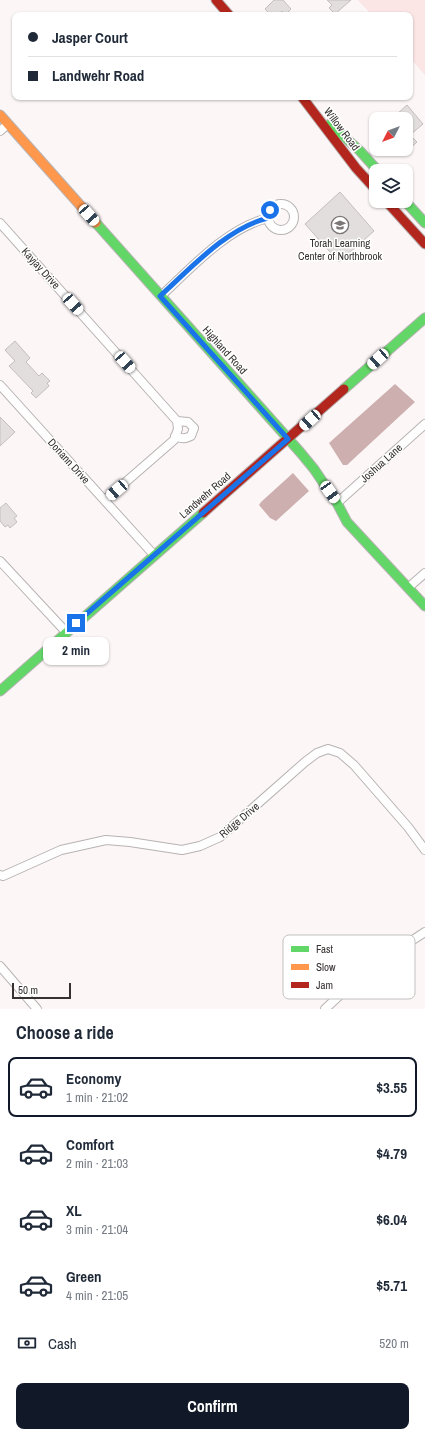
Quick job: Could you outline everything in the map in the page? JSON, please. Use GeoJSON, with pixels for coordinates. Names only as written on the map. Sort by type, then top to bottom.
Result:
{"type":"FeatureCollection","features":[{"type":"Feature","properties":{"kind":"main road"},"geometry":{"type":"LineString","coordinates":[[216,0],[226,12]]}},
{"type":"Feature","properties":{"kind":"main road","name":"Willow Road"},"geometry":{"type":"LineString","coordinates":[[305,100],[360,151],[372,164]]}},
{"type":"Feature","properties":{"kind":"main road","name":"Willow Road"},"geometry":{"type":"LineString","coordinates":[[305,100],[356,168],[369,182]]}},
{"type":"Feature","properties":{"kind":"main road","name":"Highland Road"},"geometry":{"type":"LineString","coordinates":[[0,115],[314,469],[337,503],[347,522],[425,606]]}},
{"type":"Feature","properties":{"kind":"main road"},"geometry":{"type":"LineString","coordinates":[[392,208],[425,244]]}},
{"type":"Feature","properties":{"kind":"main road"},"geometry":{"type":"LineString","coordinates":[[411,208],[425,224]]}},
{"type":"Feature","properties":{"kind":"main road","name":"Landwehr Road"},"geometry":{"type":"LineString","coordinates":[[0,691],[425,318]]}},
{"type":"Feature","properties":{"kind":"street"},"geometry":{"type":"LineString","coordinates":[[0,131],[8,124]]}},
{"type":"Feature","properties":{"kind":"street"},"geometry":{"type":"LineString","coordinates":[[160,296],[226,238],[257,221],[268,218]]}},
{"type":"Feature","properties":{"kind":"street","name":"Kayjay Drive"},"geometry":{"type":"LineString","coordinates":[[0,222],[177,420],[188,422],[194,428],[191,436],[182,439],[176,436]]}},
{"type":"Feature","properties":{"kind":"street","name":"Doriann Drive"},"geometry":{"type":"LineString","coordinates":[[0,384],[154,555]]}},
{"type":"Feature","properties":{"kind":"street"},"geometry":{"type":"LineString","coordinates":[[105,500],[174,440],[178,429],[177,420]]}},
{"type":"Feature","properties":{"kind":"street","name":"Joshua Lane"},"geometry":{"type":"LineString","coordinates":[[337,503],[425,424]]}},
{"type":"Feature","properties":{"kind":"street"},"geometry":{"type":"LineString","coordinates":[[0,561],[66,632]]}},
{"type":"Feature","properties":{"kind":"street"},"geometry":{"type":"LineString","coordinates":[[408,587],[425,573]]}},
{"type":"Feature","properties":{"kind":"street","name":"Ridge Drive"},"geometry":{"type":"LineString","coordinates":[[1,877],[61,850],[106,840],[182,850],[200,846],[220,837],[305,762],[317,753],[328,749],[340,753],[354,765],[408,827],[425,850]]}},
{"type":"Feature","properties":{"kind":"street"},"geometry":{"type":"LineString","coordinates":[[415,938],[425,932]]}},
{"type":"Feature","properties":{"kind":"street"},"geometry":{"type":"LineString","coordinates":[[0,966],[37,1009]]}},
{"type":"Feature","properties":{"kind":"street"},"geometry":{"type":"LineString","coordinates":[[325,1009],[336,999]]}},
{"type":"Feature","properties":{"kind":"shaded area"},"geometry":{"type":"Polygon","coordinates":[[[358,0],[425,0],[425,75],[413,61],[413,12],[369,12],[358,0]]]}},
{"type":"Feature","properties":{"kind":"shaded area"},"geometry":{"type":"Polygon","coordinates":[[[395,384],[415,402],[347,465],[343,465],[329,443],[395,384]]]}},
{"type":"Feature","properties":{"kind":"shaded area"},"geometry":{"type":"Polygon","coordinates":[[[293,473],[309,491],[276,521],[270,518],[259,505],[293,473]]]}},
{"type":"Feature","properties":{"kind":"building"},"geometry":{"type":"Polygon","coordinates":[[[274,0],[283,0],[291,9],[288,12],[268,12],[265,9],[274,0]]]}},
{"type":"Feature","properties":{"kind":"building"},"geometry":{"type":"Polygon","coordinates":[[[327,0],[351,0],[337,12],[333,12],[329,8],[332,5],[327,0]]]}},
{"type":"Feature","properties":{"kind":"building"},"geometry":{"type":"Polygon","coordinates":[[[407,105],[413,112],[399,112],[407,105]]]}},
{"type":"Feature","properties":{"kind":"building"},"geometry":{"type":"Polygon","coordinates":[[[413,112],[423,124],[413,132],[413,112]]]}},
{"type":"Feature","properties":{"kind":"building"},"geometry":{"type":"Polygon","coordinates":[[[413,138],[417,142],[413,146],[413,138]]]}},
{"type":"Feature","properties":{"kind":"building"},"geometry":{"type":"Polygon","coordinates":[[[340,192],[374,231],[339,262],[305,224],[340,192]]]}},
{"type":"Feature","properties":{"kind":"building"},"geometry":{"type":"Polygon","coordinates":[[[15,341],[30,358],[26,362],[39,376],[42,373],[50,381],[47,383],[49,386],[36,398],[31,393],[33,391],[9,366],[15,361],[5,350],[15,341]]]}},
{"type":"Feature","properties":{"kind":"building"},"geometry":{"type":"Polygon","coordinates":[[[0,417],[15,432],[0,446],[0,417]]]}},
{"type":"Feature","properties":{"kind":"building"},"geometry":{"type":"Polygon","coordinates":[[[6,503],[17,516],[14,518],[17,522],[10,528],[8,525],[5,527],[0,521],[0,508],[6,503]]]}},
{"type":"Feature","properties":{"kind":"traffic: fast"},"geometry":{"type":"LineString","coordinates":[[330,124],[360,151],[372,164]]}},
{"type":"Feature","properties":{"kind":"traffic: fast"},"geometry":{"type":"LineString","coordinates":[[411,208],[425,223]]}},
{"type":"Feature","properties":{"kind":"traffic: fast"},"geometry":{"type":"LineString","coordinates":[[96,223],[300,452],[314,469],[337,503],[347,522],[425,606]]}},
{"type":"Feature","properties":{"kind":"traffic: fast"},"geometry":{"type":"LineString","coordinates":[[344,389],[425,318]]}},
{"type":"Feature","properties":{"kind":"traffic: fast"},"geometry":{"type":"LineString","coordinates":[[0,691],[203,513]]}},
{"type":"Feature","properties":{"kind":"traffic: slow"},"geometry":{"type":"LineString","coordinates":[[0,115],[96,223]]}},
{"type":"Feature","properties":{"kind":"traffic: jam"},"geometry":{"type":"LineString","coordinates":[[216,0],[226,12]]}},
{"type":"Feature","properties":{"kind":"traffic: jam"},"geometry":{"type":"LineString","coordinates":[[304,100],[356,168],[369,182]]}},
{"type":"Feature","properties":{"kind":"traffic: jam"},"geometry":{"type":"LineString","coordinates":[[392,208],[425,244]]}},
{"type":"Feature","properties":{"kind":"traffic: jam"},"geometry":{"type":"LineString","coordinates":[[203,513],[344,389]]}},
{"type":"Feature","properties":{"kind":"place","name":"Torah Learning Center of Northbrook"},"geometry":{"type":"Point","coordinates":[340,225]}},
{"type":"Feature","properties":{"kind":"route"},"geometry":{"type":"LineString","coordinates":[[76,623],[288,439],[160,296],[226,238],[257,221],[268,218],[270,210]]}}]}
